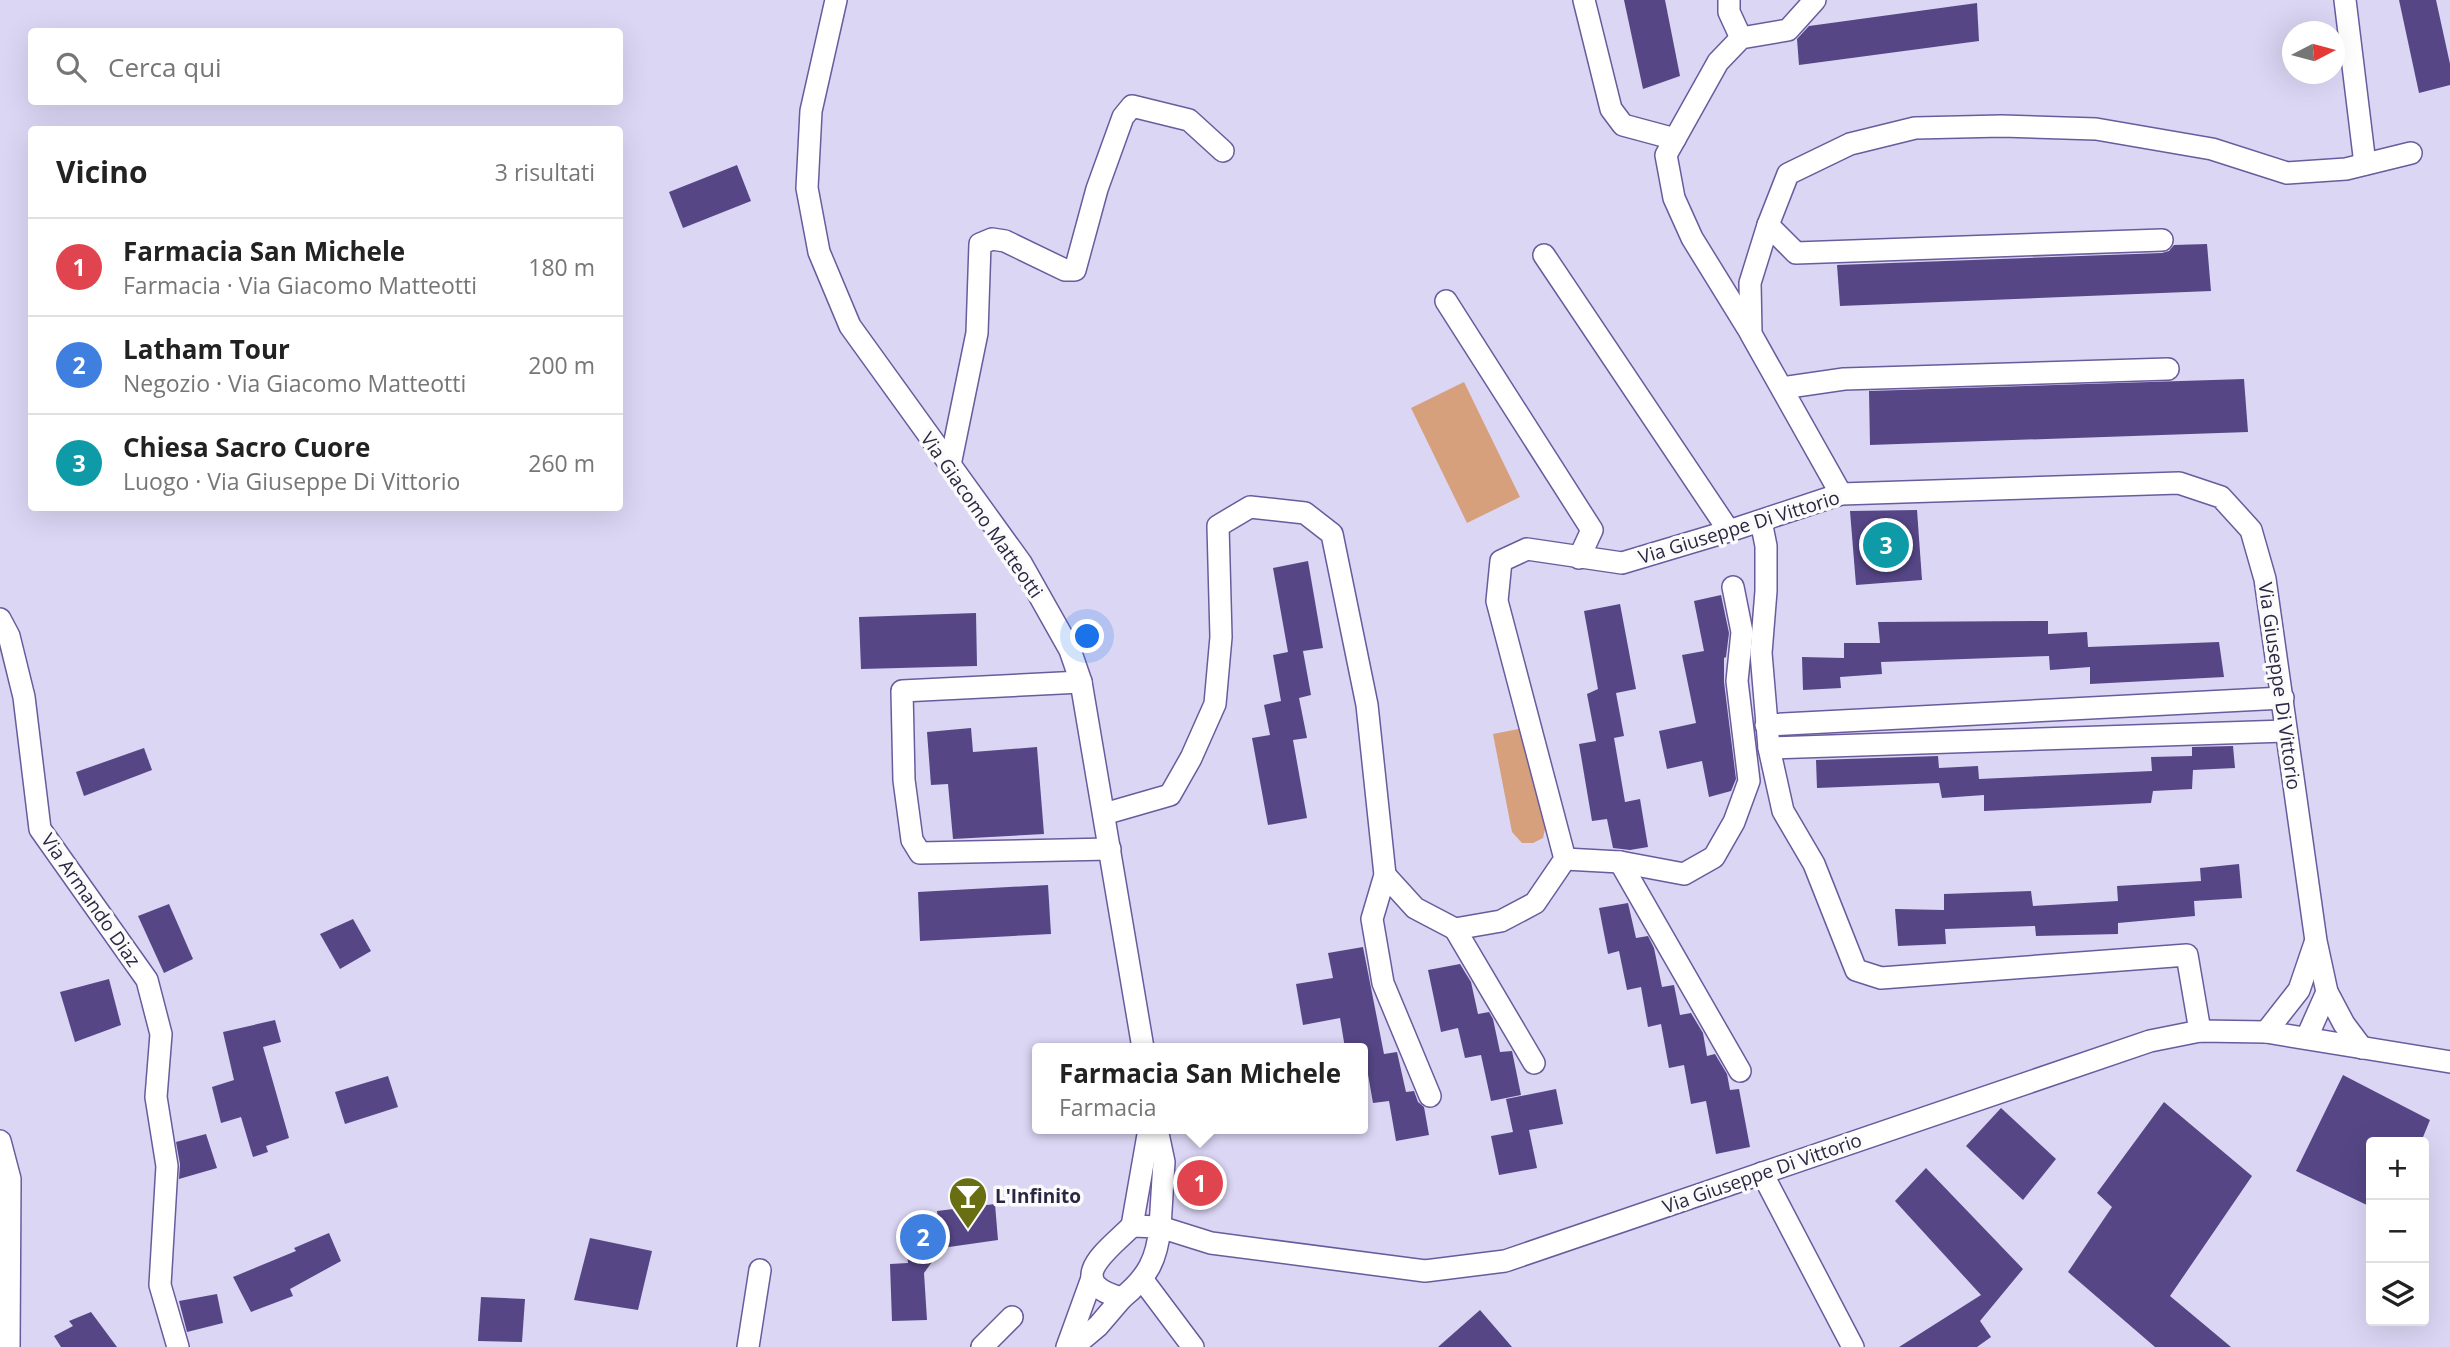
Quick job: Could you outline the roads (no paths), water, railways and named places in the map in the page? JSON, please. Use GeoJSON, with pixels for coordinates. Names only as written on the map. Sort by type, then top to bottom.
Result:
{"type":"FeatureCollection","features":[{"type":"Feature","properties":{"kind":"street","name":"Via Giacomo Matteotti"},"geometry":{"type":"LineString","coordinates":[[836,0],[811,111],[807,188],[818,253],[850,326],[1021,563],[1070,650],[1081,682],[1142,1043]]}},
{"type":"Feature","properties":{"kind":"street"},"geometry":{"type":"LineString","coordinates":[[1584,0],[1611,109],[1623,125],[1675,139]]}},
{"type":"Feature","properties":{"kind":"street"},"geometry":{"type":"LineString","coordinates":[[1729,0],[1730,12],[1741,38]]}},
{"type":"Feature","properties":{"kind":"street"},"geometry":{"type":"LineString","coordinates":[[1815,0],[1788,30],[1741,38],[1718,62],[1666,155],[1674,198],[1692,238],[1751,334],[1841,494]]}},
{"type":"Feature","properties":{"kind":"street"},"geometry":{"type":"LineString","coordinates":[[2345,0],[2365,164]]}},
{"type":"Feature","properties":{"kind":"street"},"geometry":{"type":"LineString","coordinates":[[950,465],[977,333],[980,244],[992,239],[1005,241],[1065,270],[1075,270],[1097,189],[1123,117],[1132,106],[1189,120],[1223,151]]}},
{"type":"Feature","properties":{"kind":"street"},"geometry":{"type":"LineString","coordinates":[[1751,334],[1751,284],[1768,225],[1788,174],[1850,144],[1915,128],[2002,126],[2096,129],[2212,149],[2287,173],[2346,169],[2411,153]]}},
{"type":"Feature","properties":{"kind":"street"},"geometry":{"type":"LineString","coordinates":[[1768,225],[1796,253],[2162,240]]}},
{"type":"Feature","properties":{"kind":"street"},"geometry":{"type":"LineString","coordinates":[[1544,255],[1730,531]]}},
{"type":"Feature","properties":{"kind":"street"},"geometry":{"type":"LineString","coordinates":[[1446,300],[1592,530],[1579,558]]}},
{"type":"Feature","properties":{"kind":"street"},"geometry":{"type":"LineString","coordinates":[[1782,388],[1844,379],[2168,369]]}},
{"type":"Feature","properties":{"kind":"street","name":"Via Giuseppe Di Vittorio"},"geometry":{"type":"LineString","coordinates":[[1565,859],[1497,601],[1500,561],[1527,549],[1622,563],[1841,494],[2179,483],[2221,497],[2251,530],[2265,579],[2316,941],[2327,992],[2344,1024],[2362,1048]]}},
{"type":"Feature","properties":{"kind":"street"},"geometry":{"type":"LineString","coordinates":[[1104,814],[1170,795],[1191,758],[1215,704],[1221,637],[1218,526],[1250,508],[1305,513],[1332,534],[1367,705],[1384,875],[1372,919],[1383,983],[1430,1096]]}},
{"type":"Feature","properties":{"kind":"street"},"geometry":{"type":"LineString","coordinates":[[1761,521],[1766,546],[1766,591],[1761,653],[1769,748],[1783,811],[1814,864],[1856,970],[1881,978],[2187,955],[2200,1031]]}},
{"type":"Feature","properties":{"kind":"street"},"geometry":{"type":"LineString","coordinates":[[1455,929],[1501,921],[1535,903],[1565,859],[1620,862],[1684,874],[1714,857],[1734,822],[1749,781],[1737,681],[1742,632],[1733,587]]}},
{"type":"Feature","properties":{"kind":"street","name":"Via Armando Diaz"},"geometry":{"type":"LineString","coordinates":[[0,619],[9,636],[24,697],[40,829],[147,980],[161,1034],[156,1097],[167,1166],[160,1285],[178,1347]]}},
{"type":"Feature","properties":{"kind":"street"},"geometry":{"type":"LineString","coordinates":[[1081,682],[902,691],[904,780],[912,840],[920,853],[1110,849]]}},
{"type":"Feature","properties":{"kind":"street"},"geometry":{"type":"LineString","coordinates":[[1766,725],[2283,698]]}},
{"type":"Feature","properties":{"kind":"street"},"geometry":{"type":"LineString","coordinates":[[1769,748],[2286,731]]}},
{"type":"Feature","properties":{"kind":"street"},"geometry":{"type":"LineString","coordinates":[[1620,862],[1740,1071]]}},
{"type":"Feature","properties":{"kind":"street"},"geometry":{"type":"LineString","coordinates":[[1384,875],[1415,908],[1455,929],[1534,1063]]}},
{"type":"Feature","properties":{"kind":"street","name":"Via Giuseppe Di Vittorio"},"geometry":{"type":"LineString","coordinates":[[1160,1227],[1198,1240],[1425,1271],[1505,1261],[2150,1041],[2200,1031],[2266,1032],[2299,990],[2316,941]]}},
{"type":"Feature","properties":{"kind":"street","name":"Via Giuseppe Di Vittorio"},"geometry":{"type":"LineString","coordinates":[[2299,990],[2307,1037]]}},
{"type":"Feature","properties":{"kind":"street"},"geometry":{"type":"LineString","coordinates":[[2307,1037],[2327,992]]}},
{"type":"Feature","properties":{"kind":"street"},"geometry":{"type":"LineString","coordinates":[[2266,1032],[2450,1062]]}},
{"type":"Feature","properties":{"kind":"street"},"geometry":{"type":"LineString","coordinates":[[1070,1347],[1096,1260],[1132,1226],[1148,1134]]}},
{"type":"Feature","properties":{"kind":"street"},"geometry":{"type":"LineString","coordinates":[[1070,1347],[1098,1326],[1142,1279],[1157,1253],[1164,1162],[1158,1134]]}},
{"type":"Feature","properties":{"kind":"street"},"geometry":{"type":"LineString","coordinates":[[0,1141],[10,1179],[9,1347]]}},
{"type":"Feature","properties":{"kind":"street"},"geometry":{"type":"LineString","coordinates":[[1762,1173],[1853,1347]]}},
{"type":"Feature","properties":{"kind":"street"},"geometry":{"type":"LineString","coordinates":[[1132,1226],[1160,1227]]}},
{"type":"Feature","properties":{"kind":"street","name":"Via Giuseppe Di Vittorio"},"geometry":{"type":"LineString","coordinates":[[1157,1253],[1198,1240]]}},
{"type":"Feature","properties":{"kind":"street"},"geometry":{"type":"LineString","coordinates":[[748,1347],[760,1270]]}},
{"type":"Feature","properties":{"kind":"street"},"geometry":{"type":"LineString","coordinates":[[1092,1278],[1105,1293],[1122,1298]]}},
{"type":"Feature","properties":{"kind":"street"},"geometry":{"type":"LineString","coordinates":[[1142,1279],[1193,1347]]}},
{"type":"Feature","properties":{"kind":"street"},"geometry":{"type":"LineString","coordinates":[[982,1347],[1012,1317]]}},
{"type":"Feature","properties":{"kind":"place","name":"Chiesa Sacro Cuore"},"geometry":{"type":"Point","coordinates":[1886,545]}},
{"type":"Feature","properties":{"kind":"place","name":"Farmacia San Michele"},"geometry":{"type":"Point","coordinates":[1200,1183]}},
{"type":"Feature","properties":{"kind":"place","name":"L'Infinito"},"geometry":{"type":"Point","coordinates":[968,1230]}},
{"type":"Feature","properties":{"kind":"place","name":"Latham Tour"},"geometry":{"type":"Point","coordinates":[923,1237]}}]}
